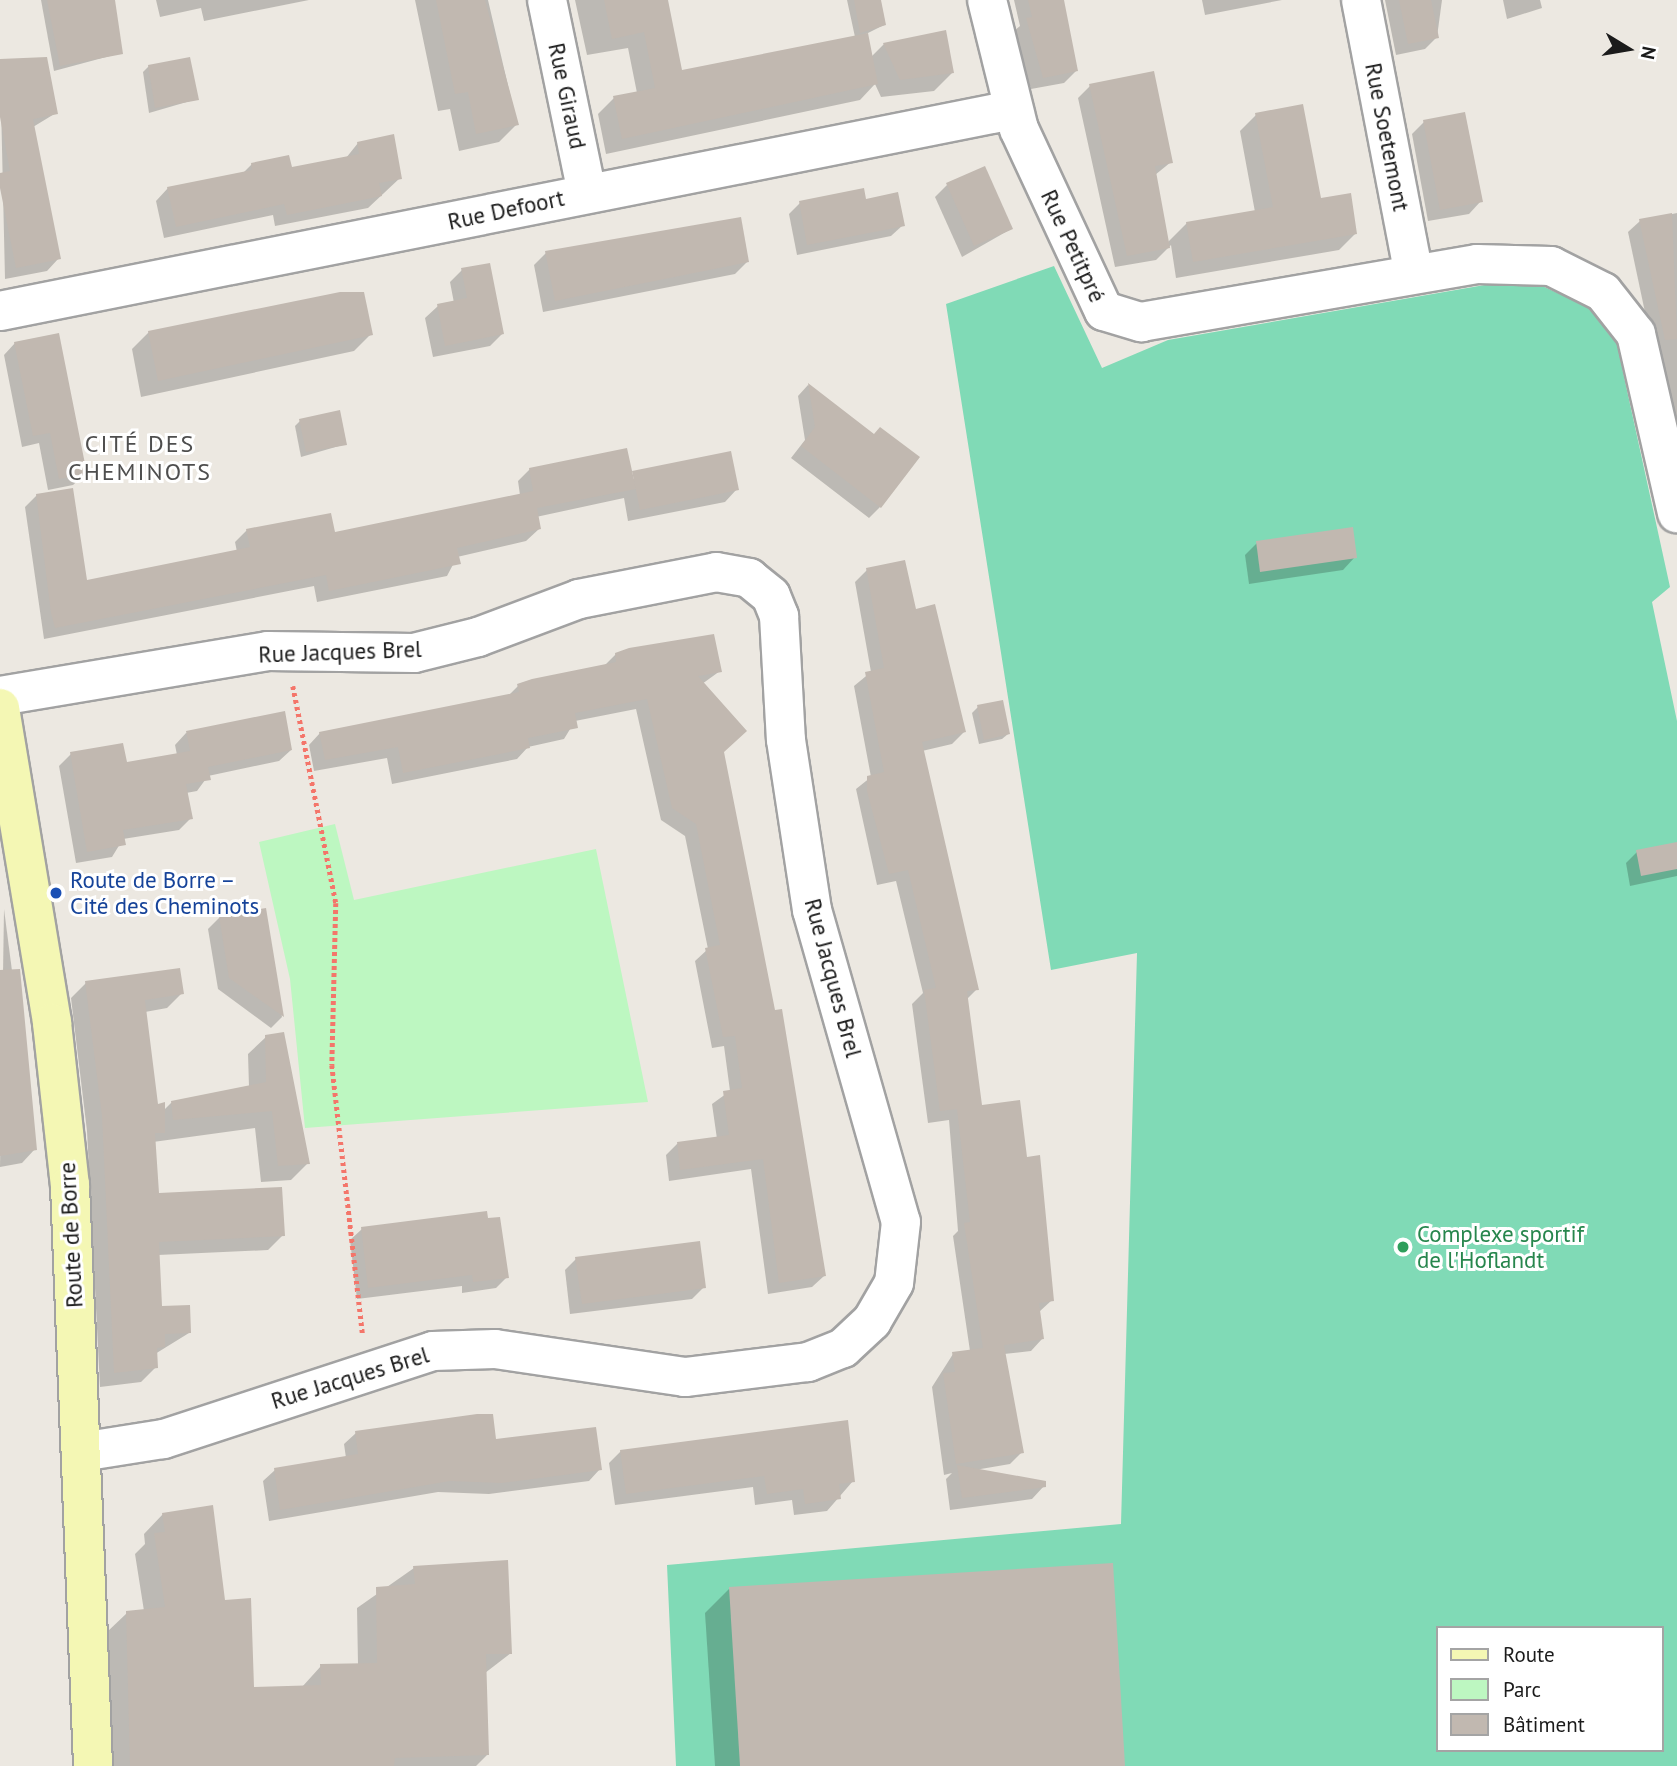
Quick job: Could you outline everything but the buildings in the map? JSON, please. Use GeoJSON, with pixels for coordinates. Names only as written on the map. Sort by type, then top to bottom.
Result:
{"type":"FeatureCollection","features":[{"type":"Feature","properties":{"kind":"main road","name":"Route de Borre"},"geometry":{"type":"LineString","coordinates":[[0,708],[60,1093],[81,1452],[93,1766]]}},
{"type":"Feature","properties":{"kind":"street","name":"Rue Giraud"},"geometry":{"type":"LineString","coordinates":[[547,0],[586,193]]}},
{"type":"Feature","properties":{"kind":"street","name":"Rue Petitpré"},"geometry":{"type":"LineString","coordinates":[[987,0],[1012,110],[1093,298],[1117,318],[1150,321],[1413,274],[1517,260],[1551,265],[1604,292],[1623,311],[1640,346],[1677,513]]}},
{"type":"Feature","properties":{"kind":"street","name":"Rue Soetemont"},"geometry":{"type":"LineString","coordinates":[[1361,0],[1413,274]]}},
{"type":"Feature","properties":{"kind":"street","name":"Rue Defoort"},"geometry":{"type":"LineString","coordinates":[[0,311],[1012,110]]}},
{"type":"Feature","properties":{"kind":"street","name":"Rue Jacques Brel"},"geometry":{"type":"LineString","coordinates":[[0,696],[285,650],[394,655],[432,650],[563,603],[703,573],[738,574],[764,588],[782,629],[786,740],[812,910],[901,1222],[894,1283],[872,1321],[843,1348],[808,1362],[685,1377],[454,1348],[367,1367],[172,1437],[81,1452]]}},
{"type":"Feature","properties":{"kind":"path"},"geometry":{"type":"LineString","coordinates":[[285,650],[336,904],[332,1065],[367,1367]]}},
{"type":"Feature","properties":{"kind":"green space","name":"Complexe sportif de l'Hoflandt"},"geometry":{"type":"Polygon","coordinates":[[[1054,266],[1102,368],[1168,340],[1525,278],[1592,309],[1616,340],[1670,587],[1652,602],[1677,721],[1677,1766],[676,1766],[667,1565],[1121,1524],[1137,953],[1051,970],[946,304],[1054,266]]]}},
{"type":"Feature","properties":{"kind":"green space"},"geometry":{"type":"Polygon","coordinates":[[[335,824],[354,900],[596,849],[648,1102],[305,1128],[290,979],[259,842],[335,824]]]}},
{"type":"Feature","properties":{"kind":"place","name":"Route de Borre – Cité des Cheminots"},"geometry":{"type":"Point","coordinates":[56,893]}},
{"type":"Feature","properties":{"kind":"place","name":"Complexe sportif de l'Hoflandt"},"geometry":{"type":"Point","coordinates":[1403,1247]}},
{"type":"Feature","properties":{"kind":"district","name":"CITÉ DES CHEMINOTS"},"geometry":{"type":"Point","coordinates":[140,458]}}]}
